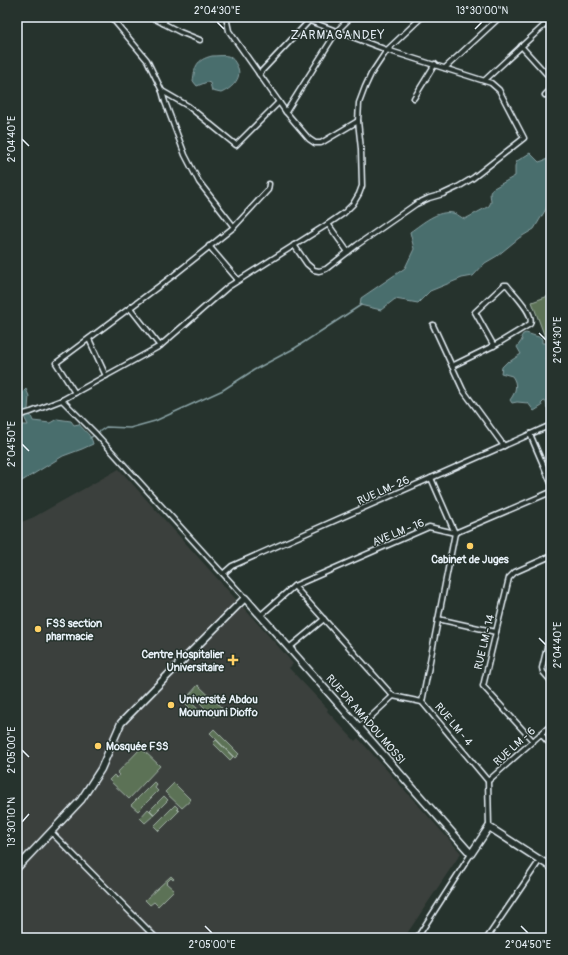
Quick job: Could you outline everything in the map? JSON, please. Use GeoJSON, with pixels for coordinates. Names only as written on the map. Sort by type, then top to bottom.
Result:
{"type":"FeatureCollection","features":[{"type":"Feature","properties":{"kind":"street"},"geometry":{"type":"LineString","coordinates":[[111,17],[146,60],[162,90],[185,155],[199,182],[234,227]]}},
{"type":"Feature","properties":{"kind":"street"},"geometry":{"type":"LineString","coordinates":[[151,17],[180,32],[200,40]]}},
{"type":"Feature","properties":{"kind":"street"},"geometry":{"type":"LineString","coordinates":[[163,23],[166,17]]}},
{"type":"Feature","properties":{"kind":"street"},"geometry":{"type":"LineString","coordinates":[[226,17],[229,32],[286,112],[312,142],[321,143],[358,121]]}},
{"type":"Feature","properties":{"kind":"street"},"geometry":{"type":"LineString","coordinates":[[294,245],[307,264],[314,270],[326,269],[416,204],[443,194],[473,178],[524,138],[500,90],[491,83],[387,50],[299,17]]}},
{"type":"Feature","properties":{"kind":"street"},"geometry":{"type":"LineString","coordinates":[[286,112],[337,32],[351,17]]}},
{"type":"Feature","properties":{"kind":"street"},"geometry":{"type":"LineString","coordinates":[[17,416],[62,400],[160,346],[238,280],[344,213],[353,204],[362,186],[361,149],[358,121],[359,103],[365,87],[371,74],[387,50],[422,17]]}},
{"type":"Feature","properties":{"kind":"street"},"geometry":{"type":"LineString","coordinates":[[446,68],[500,17]]}},
{"type":"Feature","properties":{"kind":"street"},"geometry":{"type":"LineString","coordinates":[[485,80],[551,19]]}},
{"type":"Feature","properties":{"kind":"street"},"geometry":{"type":"LineString","coordinates":[[259,74],[310,20]]}},
{"type":"Feature","properties":{"kind":"street"},"geometry":{"type":"LineString","coordinates":[[521,46],[551,79]]}},
{"type":"Feature","properties":{"kind":"street"},"geometry":{"type":"LineString","coordinates":[[414,98],[435,64]]}},
{"type":"Feature","properties":{"kind":"street"},"geometry":{"type":"LineString","coordinates":[[545,95],[551,89]]}},
{"type":"Feature","properties":{"kind":"street"},"geometry":{"type":"LineString","coordinates":[[162,90],[188,106],[236,145],[279,102]]}},
{"type":"Feature","properties":{"kind":"street"},"geometry":{"type":"LineString","coordinates":[[75,393],[56,363],[130,308],[234,227],[268,190],[269,184]]}},
{"type":"Feature","properties":{"kind":"street"},"geometry":{"type":"LineString","coordinates":[[328,224],[348,252]]}},
{"type":"Feature","properties":{"kind":"street"},"geometry":{"type":"LineString","coordinates":[[209,246],[238,280]]}},
{"type":"Feature","properties":{"kind":"street"},"geometry":{"type":"LineString","coordinates":[[452,366],[494,346],[529,325],[532,321],[526,307],[507,285],[498,290],[475,312],[494,346]]}},
{"type":"Feature","properties":{"kind":"street"},"geometry":{"type":"LineString","coordinates":[[130,308],[160,346]]}},
{"type":"Feature","properties":{"kind":"street"},"geometry":{"type":"LineString","coordinates":[[433,326],[466,395],[504,446]]}},
{"type":"Feature","properties":{"kind":"street"},"geometry":{"type":"LineString","coordinates":[[89,339],[106,376]]}},
{"type":"Feature","properties":{"kind":"street"},"geometry":{"type":"LineString","coordinates":[[17,868],[81,800],[104,763],[122,723],[246,598],[96,434],[62,400]]}},
{"type":"Feature","properties":{"kind":"street","name":"RUE LM- 26"},"geometry":{"type":"LineString","coordinates":[[224,574],[232,566],[551,425]]}},
{"type":"Feature","properties":{"kind":"street"},"geometry":{"type":"LineString","coordinates":[[530,434],[551,483]]}},
{"type":"Feature","properties":{"kind":"street"},"geometry":{"type":"LineString","coordinates":[[431,478],[455,533],[551,492]]}},
{"type":"Feature","properties":{"kind":"street","name":"AVE LM - 16"},"geometry":{"type":"LineString","coordinates":[[261,615],[294,586],[429,527],[455,533]]}},
{"type":"Feature","properties":{"kind":"street","name":"RUE LM - 4"},"geometry":{"type":"LineString","coordinates":[[455,533],[422,702],[488,781]]}},
{"type":"Feature","properties":{"kind":"street","name":"RUE LM - 14"},"geometry":{"type":"LineString","coordinates":[[533,741],[483,686],[510,576],[515,572],[551,556]]}},
{"type":"Feature","properties":{"kind":"street"},"geometry":{"type":"LineString","coordinates":[[294,586],[393,696],[422,702]]}},
{"type":"Feature","properties":{"kind":"street","name":"RUE DR AMADOU MOSSI"},"geometry":{"type":"LineString","coordinates":[[246,598],[471,854]]}},
{"type":"Feature","properties":{"kind":"street"},"geometry":{"type":"LineString","coordinates":[[289,648],[324,619]]}},
{"type":"Feature","properties":{"kind":"street"},"geometry":{"type":"LineString","coordinates":[[438,619],[496,632]]}},
{"type":"Feature","properties":{"kind":"street"},"geometry":{"type":"LineString","coordinates":[[551,631],[542,668],[551,681]]}},
{"type":"Feature","properties":{"kind":"street"},"geometry":{"type":"LineString","coordinates":[[360,727],[393,696]]}},
{"type":"Feature","properties":{"kind":"street","name":"RUE LM - 6"},"geometry":{"type":"LineString","coordinates":[[488,781],[551,725]]}},
{"type":"Feature","properties":{"kind":"street"},"geometry":{"type":"LineString","coordinates":[[541,734],[551,743]]}},
{"type":"Feature","properties":{"kind":"street"},"geometry":{"type":"LineString","coordinates":[[417,938],[489,827],[488,781]]}},
{"type":"Feature","properties":{"kind":"street"},"geometry":{"type":"LineString","coordinates":[[489,827],[551,867]]}},
{"type":"Feature","properties":{"kind":"street"},"geometry":{"type":"LineString","coordinates":[[51,832],[156,938]]}},
{"type":"Feature","properties":{"kind":"street"},"geometry":{"type":"LineString","coordinates":[[487,938],[540,860]]}},
{"type":"Feature","properties":{"kind":"shaded area","name":"Université Abdou Moumouni Dioffo"},"geometry":{"type":"Polygon","coordinates":[[[119,469],[284,653],[293,664],[289,668],[328,709],[327,711],[355,741],[358,738],[461,853],[404,938],[17,938],[17,524],[34,517],[119,469]]]}},
{"type":"Feature","properties":{"kind":"green space"},"geometry":{"type":"Polygon","coordinates":[[[551,295],[551,347],[549,348],[532,302],[551,295]]]}},
{"type":"Feature","properties":{"kind":"green space"},"geometry":{"type":"Polygon","coordinates":[[[198,685],[222,708],[215,716],[213,716],[191,694],[189,695],[198,685]]]}},
{"type":"Feature","properties":{"kind":"green space"},"geometry":{"type":"Polygon","coordinates":[[[186,698],[199,710],[195,713],[182,700],[186,698]]]}},
{"type":"Feature","properties":{"kind":"green space"},"geometry":{"type":"Polygon","coordinates":[[[214,729],[239,754],[235,758],[210,733],[214,729]]]}},
{"type":"Feature","properties":{"kind":"green space"},"geometry":{"type":"Polygon","coordinates":[[[216,740],[233,757],[230,760],[213,743],[216,740]]]}},
{"type":"Feature","properties":{"kind":"green space"},"geometry":{"type":"Polygon","coordinates":[[[141,748],[160,766],[129,799],[109,780],[114,775],[117,778],[119,775],[117,773],[141,748]]]}},
{"type":"Feature","properties":{"kind":"green space"},"geometry":{"type":"Polygon","coordinates":[[[154,782],[157,785],[155,788],[158,791],[138,811],[131,805],[154,782]]]}},
{"type":"Feature","properties":{"kind":"green space"},"geometry":{"type":"Polygon","coordinates":[[[174,783],[191,800],[182,808],[165,792],[174,783]]]}},
{"type":"Feature","properties":{"kind":"green space"},"geometry":{"type":"Polygon","coordinates":[[[164,796],[168,800],[154,814],[150,810],[164,796]]]}},
{"type":"Feature","properties":{"kind":"green space"},"geometry":{"type":"Polygon","coordinates":[[[175,805],[179,811],[159,831],[154,826],[175,805]]]}},
{"type":"Feature","properties":{"kind":"green space"},"geometry":{"type":"Polygon","coordinates":[[[148,809],[154,815],[145,823],[140,818],[148,809]]]}},
{"type":"Feature","properties":{"kind":"green space"},"geometry":{"type":"Polygon","coordinates":[[[171,876],[174,879],[173,880],[171,878],[166,883],[174,890],[158,906],[154,902],[150,905],[145,900],[171,876]]]}},
{"type":"Feature","properties":{"kind":"water"},"geometry":{"type":"Polygon","coordinates":[[[212,56],[228,56],[235,62],[239,72],[235,83],[221,93],[212,91],[210,83],[207,82],[197,86],[193,81],[197,64],[203,59],[212,56]]]}},
{"type":"Feature","properties":{"kind":"water"},"geometry":{"type":"Polygon","coordinates":[[[530,153],[539,162],[551,158],[551,198],[534,229],[485,263],[473,276],[462,278],[430,291],[418,303],[395,299],[381,310],[360,305],[361,298],[405,268],[414,249],[410,232],[425,221],[441,213],[453,213],[465,219],[489,206],[491,202],[490,193],[492,189],[515,176],[515,166],[517,161],[530,153]]]}},
{"type":"Feature","properties":{"kind":"water"},"geometry":{"type":"Polygon","coordinates":[[[526,333],[542,338],[542,343],[551,343],[551,351],[545,359],[550,365],[551,369],[551,394],[548,397],[550,400],[549,408],[547,408],[546,402],[544,401],[541,404],[542,406],[534,411],[528,403],[512,403],[510,400],[514,394],[516,385],[514,379],[512,376],[501,373],[502,367],[508,361],[509,362],[521,354],[517,347],[522,340],[521,337],[526,333]]]}},
{"type":"Feature","properties":{"kind":"water"},"geometry":{"type":"Polygon","coordinates":[[[26,389],[29,396],[28,409],[33,421],[50,423],[57,419],[71,421],[74,425],[79,424],[89,435],[93,444],[63,456],[17,484],[17,433],[21,425],[28,425],[21,411],[17,408],[17,398],[26,389]]]}},
{"type":"Feature","properties":{"kind":"waterway"},"geometry":{"type":"LineString","coordinates":[[90,438],[106,427],[130,428],[155,421],[223,390],[254,370],[295,348],[361,305]]}},
{"type":"Feature","properties":{"kind":"place","name":"Cabinet de Juges"},"geometry":{"type":"Point","coordinates":[470,546]}},
{"type":"Feature","properties":{"kind":"place","name":"FSS section pharmacie"},"geometry":{"type":"Point","coordinates":[38,629]}},
{"type":"Feature","properties":{"kind":"place","name":"Centre Hospitalier Universitaire"},"geometry":{"type":"Point","coordinates":[233,660]}},
{"type":"Feature","properties":{"kind":"place","name":"Université Abdou Moumouni Dioffo"},"geometry":{"type":"Point","coordinates":[171,705]}},
{"type":"Feature","properties":{"kind":"place","name":"Mosquée FSS"},"geometry":{"type":"Point","coordinates":[98,746]}},
{"type":"Feature","properties":{"kind":"district","name":"ZARMAGANDEY"},"geometry":{"type":"Point","coordinates":[338,35]}}]}
